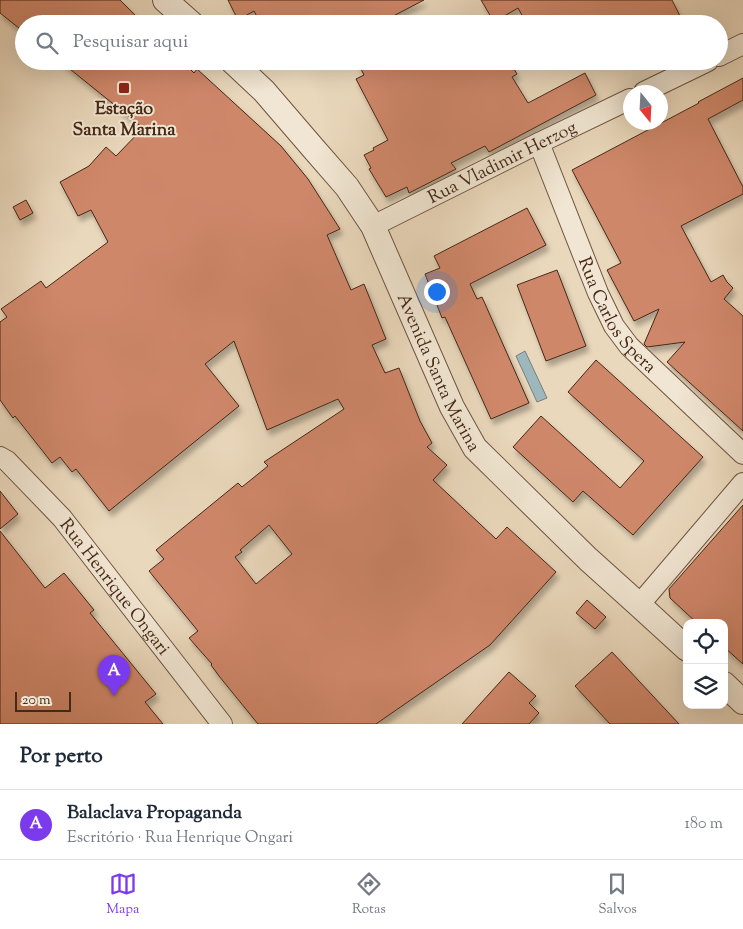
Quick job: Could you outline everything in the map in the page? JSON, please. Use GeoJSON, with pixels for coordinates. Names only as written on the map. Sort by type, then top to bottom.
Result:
{"type":"FeatureCollection","features":[{"type":"Feature","properties":{"kind":"street"},"geometry":{"type":"LineString","coordinates":[[165,0],[182,15]]}},
{"type":"Feature","properties":{"kind":"street"},"geometry":{"type":"LineString","coordinates":[[728,52],[743,44]]}},
{"type":"Feature","properties":{"kind":"street","name":"Avenida Santa Marina"},"geometry":{"type":"LineString","coordinates":[[242,70],[264,91],[347,187],[373,226],[452,407],[475,448],[588,559],[683,645]]}},
{"type":"Feature","properties":{"kind":"street"},"geometry":{"type":"LineString","coordinates":[[658,85],[689,70]]}},
{"type":"Feature","properties":{"kind":"street","name":"Rua Vladimir Herzog"},"geometry":{"type":"LineString","coordinates":[[373,226],[623,102]]}},
{"type":"Feature","properties":{"kind":"street","name":"Rua Carlos Spera"},"geometry":{"type":"LineString","coordinates":[[539,143],[598,294],[614,326],[629,346],[743,454]]}},
{"type":"Feature","properties":{"kind":"street","name":"Rua Henrique Ongari"},"geometry":{"type":"LineString","coordinates":[[0,457],[7,461],[62,518],[222,724]]}},
{"type":"Feature","properties":{"kind":"street"},"geometry":{"type":"LineString","coordinates":[[639,604],[743,483]]}},
{"type":"Feature","properties":{"kind":"street"},"geometry":{"type":"LineString","coordinates":[[728,688],[743,702]]}},
{"type":"Feature","properties":{"kind":"water"},"geometry":{"type":"Polygon","coordinates":[[[525,351],[547,398],[537,402],[516,356],[525,351]]]}},
{"type":"Feature","properties":{"kind":"building"},"geometry":{"type":"Polygon","coordinates":[[[0,0],[120,0],[135,15],[15,15],[15,25],[0,13],[0,0]]]}},
{"type":"Feature","properties":{"kind":"building"},"geometry":{"type":"Polygon","coordinates":[[[228,0],[424,0],[395,15],[256,15],[254,11],[247,15],[236,15],[228,0]]]}},
{"type":"Feature","properties":{"kind":"building"},"geometry":{"type":"Polygon","coordinates":[[[481,0],[672,0],[680,15],[522,15],[518,8],[506,15],[490,15],[481,0]]]}},
{"type":"Feature","properties":{"kind":"building"},"geometry":{"type":"Polygon","coordinates":[[[71,70],[191,70],[194,73],[198,70],[281,146],[308,179],[340,229],[327,235],[351,290],[364,284],[386,339],[372,345],[385,373],[399,368],[420,421],[432,443],[427,447],[447,465],[433,480],[496,539],[507,527],[556,572],[490,645],[376,724],[258,724],[219,676],[212,664],[189,638],[198,631],[149,571],[164,559],[156,550],[238,483],[242,487],[268,466],[264,462],[344,409],[338,399],[267,430],[234,341],[205,364],[239,406],[109,511],[76,469],[72,472],[60,457],[52,463],[0,400],[0,322],[7,317],[1,309],[41,281],[46,288],[108,242],[91,210],[78,216],[60,182],[89,166],[106,147],[116,156],[143,128],[71,70]],[[269,525],[240,550],[242,552],[235,557],[256,584],[292,554],[269,525]]]}},
{"type":"Feature","properties":{"kind":"building"},"geometry":{"type":"Polygon","coordinates":[[[362,70],[515,70],[517,74],[512,77],[528,103],[585,73],[596,95],[489,152],[485,146],[451,163],[456,169],[409,193],[407,187],[386,197],[369,169],[371,168],[364,155],[388,140],[356,79],[364,75],[362,70]]]}},
{"type":"Feature","properties":{"kind":"building"},"geometry":{"type":"Polygon","coordinates":[[[743,78],[743,100],[708,119],[743,187],[743,194],[681,226],[711,282],[723,275],[733,288],[724,299],[743,316],[743,431],[667,362],[685,342],[647,347],[644,344],[659,309],[634,321],[607,270],[621,263],[572,170],[648,130],[668,130],[668,119],[743,78]]]}},
{"type":"Feature","properties":{"kind":"building"},"geometry":{"type":"Polygon","coordinates":[[[26,200],[33,213],[20,220],[13,207],[26,200]]]}},
{"type":"Feature","properties":{"kind":"building"},"geometry":{"type":"Polygon","coordinates":[[[527,208],[546,245],[470,284],[477,299],[482,297],[529,403],[491,419],[445,317],[442,318],[425,274],[440,268],[434,256],[527,208]]]}},
{"type":"Feature","properties":{"kind":"building"},"geometry":{"type":"Polygon","coordinates":[[[557,270],[586,346],[546,361],[517,285],[557,270]]]}},
{"type":"Feature","properties":{"kind":"building"},"geometry":{"type":"Polygon","coordinates":[[[596,360],[703,457],[633,535],[583,491],[573,502],[513,447],[541,416],[620,488],[644,461],[568,392],[596,360]]]}},
{"type":"Feature","properties":{"kind":"building"},"geometry":{"type":"Polygon","coordinates":[[[0,491],[18,514],[0,529],[0,491]]]}},
{"type":"Feature","properties":{"kind":"building"},"geometry":{"type":"Polygon","coordinates":[[[743,505],[743,664],[728,651],[728,619],[693,619],[670,598],[669,589],[743,505]]]}},
{"type":"Feature","properties":{"kind":"building"},"geometry":{"type":"Polygon","coordinates":[[[0,531],[45,588],[64,573],[94,610],[90,613],[156,694],[145,702],[163,724],[0,724],[0,531]]]}},
{"type":"Feature","properties":{"kind":"building"},"geometry":{"type":"Polygon","coordinates":[[[587,600],[606,617],[595,629],[576,613],[587,600]]]}},
{"type":"Feature","properties":{"kind":"building"},"geometry":{"type":"Polygon","coordinates":[[[612,652],[679,724],[610,724],[575,686],[612,652]]]}},
{"type":"Feature","properties":{"kind":"building"},"geometry":{"type":"Polygon","coordinates":[[[509,672],[536,696],[529,703],[539,713],[529,724],[462,724],[509,672]]]}},
{"type":"Feature","properties":{"kind":"place","name":"Estação Santa Marina"},"geometry":{"type":"Point","coordinates":[124,88]}},
{"type":"Feature","properties":{"kind":"place","name":"Balaclava Propaganda"},"geometry":{"type":"Point","coordinates":[114,696]}}]}
